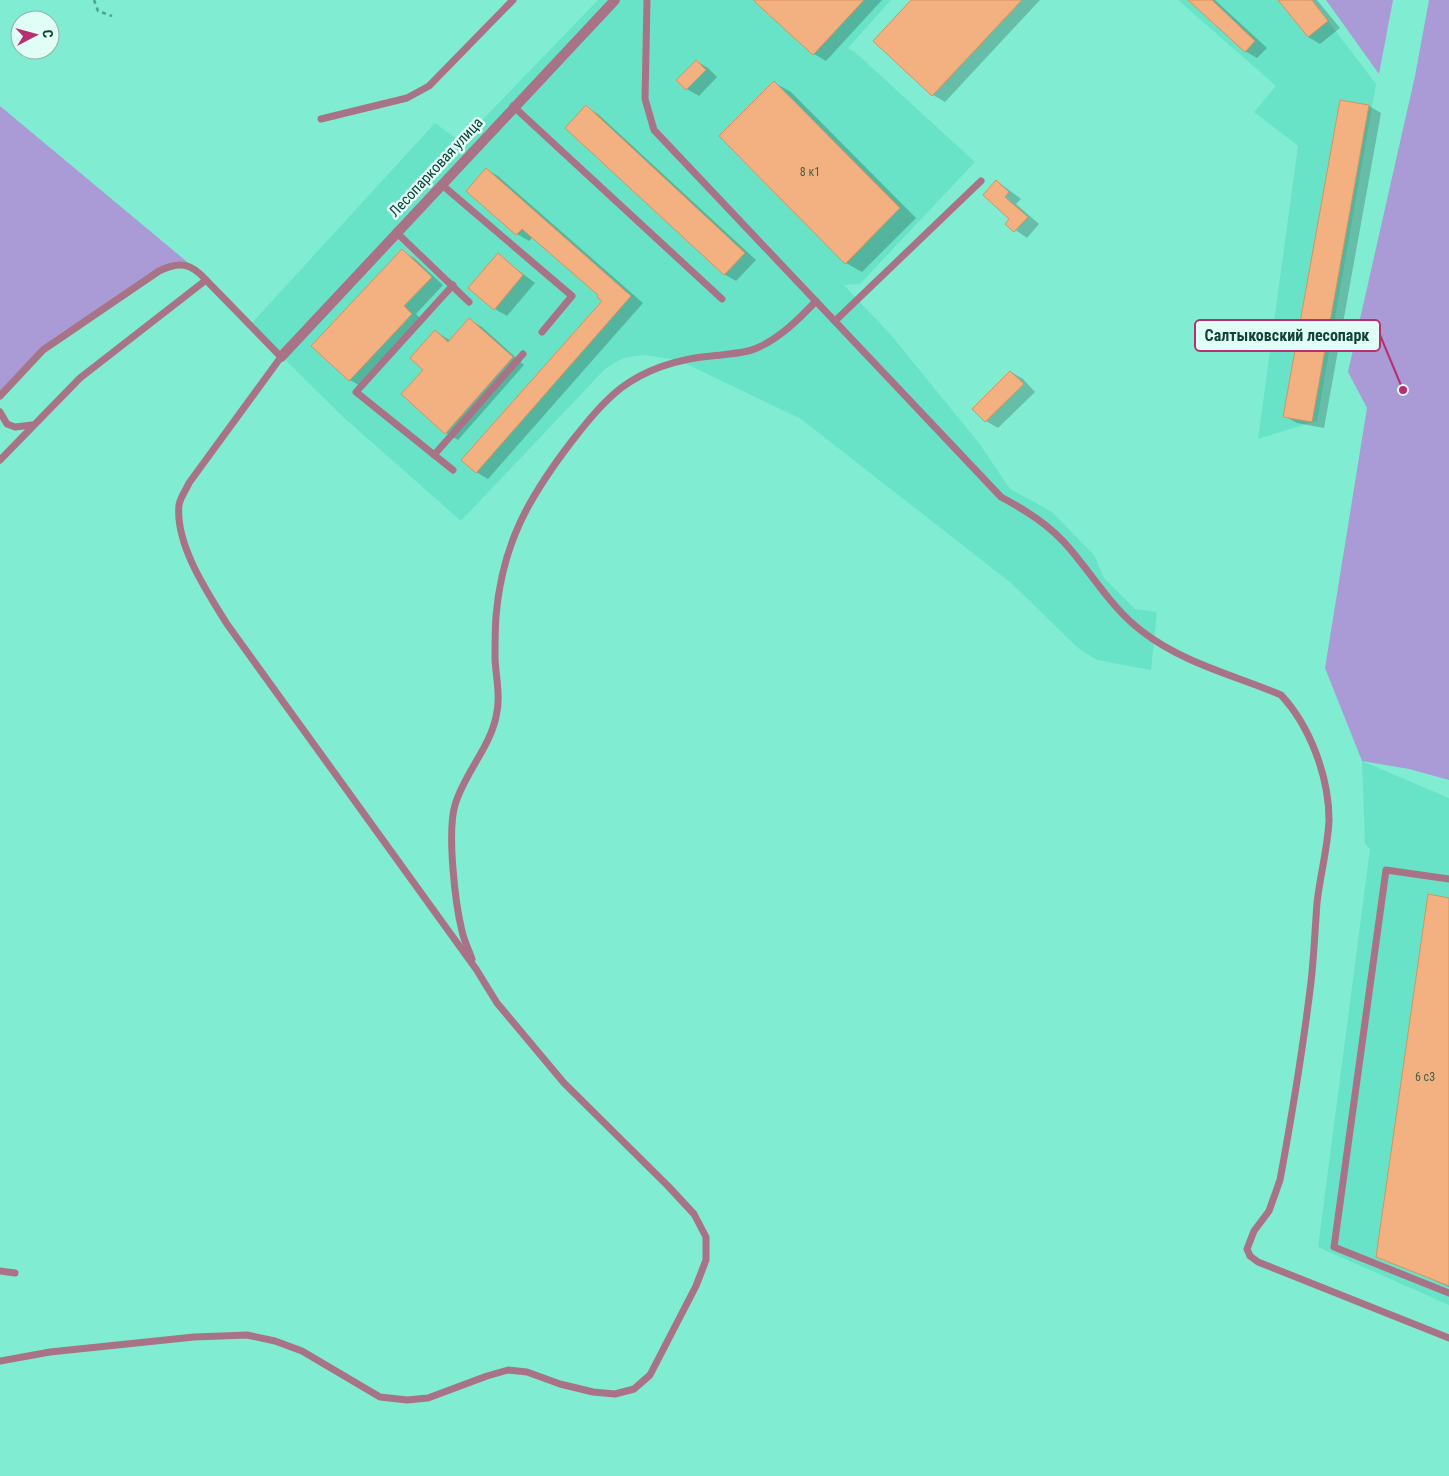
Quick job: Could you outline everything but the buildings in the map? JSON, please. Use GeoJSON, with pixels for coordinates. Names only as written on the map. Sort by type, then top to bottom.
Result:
{"type":"FeatureCollection","features":[{"type":"Feature","properties":{"kind":"street","name":"Лесопарковая улица"},"geometry":{"type":"LineString","coordinates":[[281,357],[513,106],[615,0]]}},
{"type":"Feature","properties":{"kind":"lane"},"geometry":{"type":"LineString","coordinates":[[321,119],[407,98],[429,86],[513,0]]}},
{"type":"Feature","properties":{"kind":"lane"},"geometry":{"type":"LineString","coordinates":[[647,0],[645,99],[654,130],[1001,497],[1035,516],[1070,548],[1125,617],[1171,651],[1282,695],[1294,709],[1306,730],[1315,753],[1325,785],[1329,820],[1317,901],[1311,982],[1280,1180],[1269,1211],[1254,1231],[1247,1249],[1250,1256],[1258,1262],[1449,1338]]}},
{"type":"Feature","properties":{"kind":"lane"},"geometry":{"type":"LineString","coordinates":[[513,106],[722,299]]}},
{"type":"Feature","properties":{"kind":"lane"},"geometry":{"type":"LineString","coordinates":[[835,321],[981,181]]}},
{"type":"Feature","properties":{"kind":"lane"},"geometry":{"type":"LineString","coordinates":[[441,184],[572,296],[542,332]]}},
{"type":"Feature","properties":{"kind":"lane"},"geometry":{"type":"LineString","coordinates":[[396,232],[469,302]]}},
{"type":"Feature","properties":{"kind":"lane"},"geometry":{"type":"LineString","coordinates":[[0,396],[44,350],[159,271],[178,264],[189,265],[206,280],[281,357],[189,483],[179,504],[180,525],[200,577],[227,624],[476,969],[496,1003],[564,1083],[694,1214],[706,1237],[706,1260],[696,1286],[650,1375],[634,1389],[615,1394],[593,1392],[560,1384],[527,1372],[508,1370],[486,1376],[428,1398],[407,1400],[380,1397],[302,1351],[275,1341],[247,1335],[194,1337],[104,1346],[50,1352],[0,1361]]}},
{"type":"Feature","properties":{"kind":"lane"},"geometry":{"type":"LineString","coordinates":[[0,460],[32,425],[80,378],[206,280]]}},
{"type":"Feature","properties":{"kind":"lane"},"geometry":{"type":"LineString","coordinates":[[453,285],[356,392],[453,470]]}},
{"type":"Feature","properties":{"kind":"lane"},"geometry":{"type":"LineString","coordinates":[[476,969],[462,933],[455,887],[452,845],[454,806],[484,747],[496,718],[499,693],[495,658],[496,616],[502,574],[517,525],[542,480],[594,413],[620,389],[641,375],[664,365],[692,358],[756,349],[781,334],[816,301]]}},
{"type":"Feature","properties":{"kind":"lane"},"geometry":{"type":"LineString","coordinates":[[434,455],[523,354]]}},
{"type":"Feature","properties":{"kind":"lane"},"geometry":{"type":"LineString","coordinates":[[0,412],[7,424],[15,427],[32,425]]}},
{"type":"Feature","properties":{"kind":"lane"},"geometry":{"type":"LineString","coordinates":[[1449,878],[1386,870],[1334,1247],[1449,1293]]}},
{"type":"Feature","properties":{"kind":"lane"},"geometry":{"type":"LineString","coordinates":[[0,1271],[15,1272]]}},
{"type":"Feature","properties":{"kind":"path"},"geometry":{"type":"LineString","coordinates":[[94,0],[98,11],[112,16]]}},
{"type":"Feature","properties":{"kind":"shaded area"},"geometry":{"type":"Polygon","coordinates":[[[598,0],[891,0],[848,48],[856,53],[975,162],[860,284],[844,285],[891,335],[979,443],[1010,489],[1051,511],[1094,555],[1104,578],[1135,609],[1157,612],[1151,670],[1097,660],[1078,648],[1011,583],[801,419],[678,360],[643,355],[623,358],[605,369],[461,521],[342,416],[250,325],[435,123],[461,142],[598,0]]]}},
{"type":"Feature","properties":{"kind":"shaded area"},"geometry":{"type":"Polygon","coordinates":[[[1178,0],[1312,0],[1376,84],[1317,421],[1258,439],[1298,146],[1254,112],[1276,86],[1178,0]]]}},
{"type":"Feature","properties":{"kind":"shaded area"},"geometry":{"type":"Polygon","coordinates":[[[1326,0],[1393,0],[1379,74],[1326,0]]]}},
{"type":"Feature","properties":{"kind":"shaded area"},"geometry":{"type":"Polygon","coordinates":[[[1429,0],[1449,0],[1449,780],[1409,769],[1362,761],[1325,668],[1367,408],[1348,372],[1415,76],[1429,0]]]}},
{"type":"Feature","properties":{"kind":"shaded area"},"geometry":{"type":"Polygon","coordinates":[[[0,106],[198,271],[189,265],[168,266],[43,350],[0,396],[0,106]]]}},
{"type":"Feature","properties":{"kind":"shaded area"},"geometry":{"type":"Polygon","coordinates":[[[1362,761],[1449,798],[1449,1305],[1318,1247],[1370,849],[1365,844],[1362,761]]]}},
{"type":"Feature","properties":{"kind":"place","name":"Салтыковский лесопарк"},"geometry":{"type":"Point","coordinates":[1403,390]}}]}
